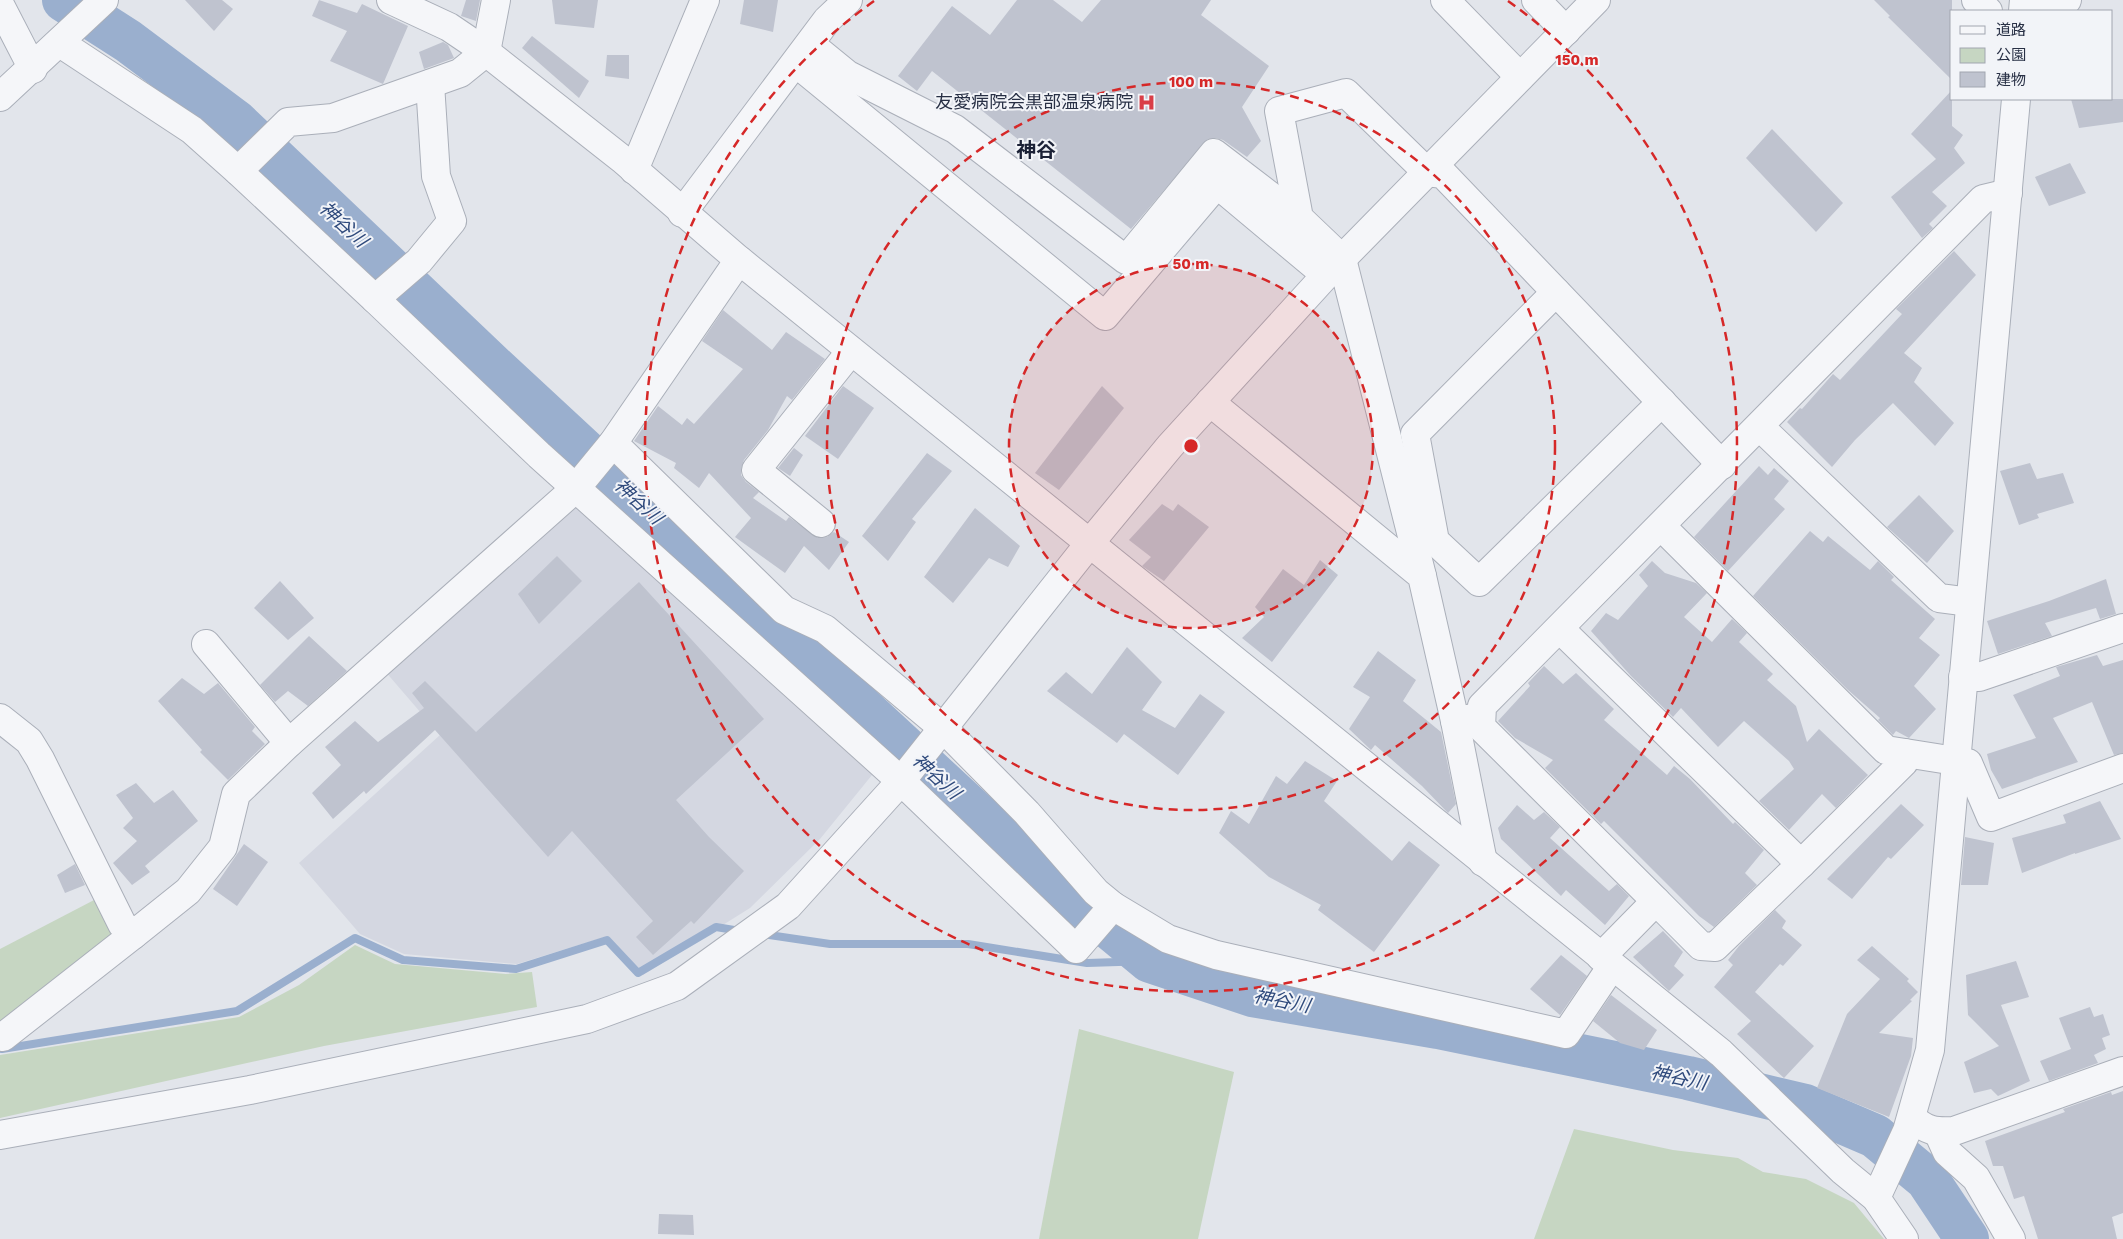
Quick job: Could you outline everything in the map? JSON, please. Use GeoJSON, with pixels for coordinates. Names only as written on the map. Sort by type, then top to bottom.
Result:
{"type":"FeatureCollection","features":[{"type":"Feature","properties":{"kind":"street"},"geometry":{"type":"LineString","coordinates":[[0,97],[33,69],[104,0]]}},
{"type":"Feature","properties":{"kind":"street"},"geometry":{"type":"LineString","coordinates":[[391,0],[449,27],[486,52],[634,170],[739,260],[1089,544],[1721,1053],[1843,1171],[1879,1191],[1904,1239]]}},
{"type":"Feature","properties":{"kind":"street"},"geometry":{"type":"LineString","coordinates":[[241,169],[288,122],[333,118],[460,74],[486,52],[496,0]]}},
{"type":"Feature","properties":{"kind":"street"},"geometry":{"type":"LineString","coordinates":[[634,170],[705,0]]}},
{"type":"Feature","properties":{"kind":"street"},"geometry":{"type":"LineString","coordinates":[[682,213],[803,53],[826,10],[848,0]]}},
{"type":"Feature","properties":{"kind":"street"},"geometry":{"type":"LineString","coordinates":[[1445,0],[1520,77]]}},
{"type":"Feature","properties":{"kind":"street"},"geometry":{"type":"LineString","coordinates":[[1536,0],[1566,31]]}},
{"type":"Feature","properties":{"kind":"street"},"geometry":{"type":"LineString","coordinates":[[0,1136],[250,1090],[588,1019],[677,986],[788,906],[901,781],[1089,544],[1170,446],[1334,267],[1596,0]]}},
{"type":"Feature","properties":{"kind":"street"},"geometry":{"type":"LineString","coordinates":[[1976,0],[1987,10]]}},
{"type":"Feature","properties":{"kind":"street"},"geometry":{"type":"LineString","coordinates":[[2047,10],[2055,4],[2067,0]]}},
{"type":"Feature","properties":{"kind":"street"},"geometry":{"type":"LineString","coordinates":[[0,4],[33,69]]}},
{"type":"Feature","properties":{"kind":"street"},"geometry":{"type":"LineString","coordinates":[[64,39],[192,130],[241,169],[375,299],[576,488],[901,781],[1076,949],[1112,906]]}},
{"type":"Feature","properties":{"kind":"street"},"geometry":{"type":"LineString","coordinates":[[803,53],[955,129],[1126,260],[1214,153],[1298,218],[1334,267],[1422,576],[1455,721],[1483,862]]}},
{"type":"Feature","properties":{"kind":"street"},"geometry":{"type":"LineString","coordinates":[[803,53],[1105,316],[1217,184],[1334,267]]}},
{"type":"Feature","properties":{"kind":"street"},"geometry":{"type":"LineString","coordinates":[[375,299],[419,261],[452,221],[436,176],[430,84]]}},
{"type":"Feature","properties":{"kind":"street"},"geometry":{"type":"LineString","coordinates":[[1298,218],[1280,110],[1346,93],[1427,172],[1443,174],[1722,465]]}},
{"type":"Feature","properties":{"kind":"street"},"geometry":{"type":"LineString","coordinates":[[1879,1191],[1909,1125],[1930,1050],[2016,100]]}},
{"type":"Feature","properties":{"kind":"street"},"geometry":{"type":"LineString","coordinates":[[1905,753],[1904,762],[1715,947],[1701,946],[1481,727],[1482,706],[1760,427],[1983,199],[2008,193]]}},
{"type":"Feature","properties":{"kind":"street"},"geometry":{"type":"LineString","coordinates":[[3,1036],[188,891],[223,847],[236,794],[289,743],[576,488],[613,443],[739,260]]}},
{"type":"Feature","properties":{"kind":"street"},"geometry":{"type":"LineString","coordinates":[[1556,292],[1415,434],[1435,542],[1479,582],[1662,402]]}},
{"type":"Feature","properties":{"kind":"street"},"geometry":{"type":"LineString","coordinates":[[821,523],[756,470],[851,351]]}},
{"type":"Feature","properties":{"kind":"street"},"geometry":{"type":"LineString","coordinates":[[1210,402],[1422,576]]}},
{"type":"Feature","properties":{"kind":"street"},"geometry":{"type":"LineString","coordinates":[[1760,427],[1938,598],[1970,602]]}},
{"type":"Feature","properties":{"kind":"street"},"geometry":{"type":"LineString","coordinates":[[613,443],[784,610],[824,629],[940,731],[1020,807],[1096,892],[1112,906],[1168,939],[1216,955],[1566,1034],[1606,962],[1656,901]]}},
{"type":"Feature","properties":{"kind":"street"},"geometry":{"type":"LineString","coordinates":[[1660,526],[1886,750],[1968,763],[1991,817],[2123,768]]}},
{"type":"Feature","properties":{"kind":"street"},"geometry":{"type":"LineString","coordinates":[[1963,677],[1980,677],[2123,628]]}},
{"type":"Feature","properties":{"kind":"street"},"geometry":{"type":"LineString","coordinates":[[1560,629],[1801,864]]}},
{"type":"Feature","properties":{"kind":"street"},"geometry":{"type":"LineString","coordinates":[[206,644],[289,743]]}},
{"type":"Feature","properties":{"kind":"street"},"geometry":{"type":"LineString","coordinates":[[1455,721],[1482,716]]}},
{"type":"Feature","properties":{"kind":"street"},"geometry":{"type":"LineString","coordinates":[[0,718],[29,741],[40,759],[122,924],[133,935]]}},
{"type":"Feature","properties":{"kind":"street"},"geometry":{"type":"LineString","coordinates":[[1909,1125],[1938,1132],[1954,1132],[2123,1071]]}},
{"type":"Feature","properties":{"kind":"street"},"geometry":{"type":"LineString","coordinates":[[1938,1132],[1947,1152],[1976,1178],[2011,1239]]}},
{"type":"Feature","properties":{"kind":"shaded area"},"geometry":{"type":"Polygon","coordinates":[[[576,499],[872,775],[820,839],[750,908],[643,975],[608,936],[517,964],[404,954],[360,934],[299,863],[440,735],[384,670],[576,499]]]}},
{"type":"Feature","properties":{"kind":"green space"},"geometry":{"type":"Polygon","coordinates":[[[96,899],[117,939],[0,1028],[0,949],[96,899]]]}},
{"type":"Feature","properties":{"kind":"green space"},"geometry":{"type":"Polygon","coordinates":[[[355,945],[395,964],[506,974],[532,972],[537,1007],[324,1046],[0,1118],[0,1055],[239,1017],[299,985],[355,945]]]}},
{"type":"Feature","properties":{"kind":"green space"},"geometry":{"type":"Polygon","coordinates":[[[1079,1029],[1234,1072],[1198,1239],[1039,1239],[1079,1029]]]}},
{"type":"Feature","properties":{"kind":"green space"},"geometry":{"type":"Polygon","coordinates":[[[1574,1129],[1673,1150],[1738,1158],[1763,1172],[1806,1179],[1854,1203],[1884,1239],[1534,1239],[1574,1129]]]}},
{"type":"Feature","properties":{"kind":"building"},"geometry":{"type":"Polygon","coordinates":[[[185,0],[222,0],[233,9],[214,31],[185,0]]]}},
{"type":"Feature","properties":{"kind":"building"},"geometry":{"type":"Polygon","coordinates":[[[319,0],[357,13],[362,4],[408,26],[383,84],[330,61],[347,31],[312,16],[319,0]]]}},
{"type":"Feature","properties":{"kind":"building"},"geometry":{"type":"Polygon","coordinates":[[[466,0],[480,0],[476,21],[461,16],[466,0]]]}},
{"type":"Feature","properties":{"kind":"building"},"geometry":{"type":"Polygon","coordinates":[[[552,0],[598,0],[594,28],[555,24],[552,0]]]}},
{"type":"Feature","properties":{"kind":"building"},"geometry":{"type":"Polygon","coordinates":[[[744,0],[778,0],[773,32],[740,24],[744,0]]]}},
{"type":"Feature","properties":{"kind":"building"},"geometry":{"type":"Polygon","coordinates":[[[1017,0],[1053,0],[1082,22],[1101,0],[1211,0],[1201,15],[1269,66],[1242,107],[1261,141],[1247,157],[1223,140],[1216,138],[1208,139],[1131,229],[932,71],[917,91],[898,76],[952,6],[990,35],[1017,0]]]}},
{"type":"Feature","properties":{"kind":"building"},"geometry":{"type":"Polygon","coordinates":[[[1874,0],[1952,0],[1952,10],[1950,10],[1950,78],[1888,17],[1890,16],[1874,0]]]}},
{"type":"Feature","properties":{"kind":"building"},"geometry":{"type":"Polygon","coordinates":[[[532,36],[589,81],[579,98],[522,48],[532,36]]]}},
{"type":"Feature","properties":{"kind":"building"},"geometry":{"type":"Polygon","coordinates":[[[443,42],[448,45],[454,58],[424,69],[419,52],[443,42]]]}},
{"type":"Feature","properties":{"kind":"building"},"geometry":{"type":"Polygon","coordinates":[[[607,55],[629,55],[629,79],[605,76],[607,55]]]}},
{"type":"Feature","properties":{"kind":"building"},"geometry":{"type":"Polygon","coordinates":[[[1950,92],[1950,100],[1952,100],[1952,126],[1963,135],[1954,148],[1965,163],[1932,192],[1947,206],[1929,224],[1933,228],[1922,238],[1891,197],[1936,159],[1911,134],[1950,92]]]}},
{"type":"Feature","properties":{"kind":"building"},"geometry":{"type":"Polygon","coordinates":[[[2123,99],[2123,122],[2079,128],[2071,100],[2123,99]]]}},
{"type":"Feature","properties":{"kind":"building"},"geometry":{"type":"Polygon","coordinates":[[[1772,129],[1843,203],[1816,232],[1746,158],[1772,129]]]}},
{"type":"Feature","properties":{"kind":"building"},"geometry":{"type":"Polygon","coordinates":[[[2070,163],[2086,193],[2049,206],[2035,177],[2070,163]]]}},
{"type":"Feature","properties":{"kind":"building"},"geometry":{"type":"Polygon","coordinates":[[[1954,251],[1976,275],[1904,353],[1922,368],[1914,382],[1954,423],[1935,446],[1893,403],[1855,440],[1832,467],[1787,422],[1800,408],[1802,409],[1833,374],[1840,380],[1902,314],[1896,309],[1954,251]]]}},
{"type":"Feature","properties":{"kind":"building"},"geometry":{"type":"Polygon","coordinates":[[[723,310],[772,350],[786,332],[825,359],[792,400],[787,396],[768,430],[744,460],[741,475],[746,482],[759,492],[753,498],[786,521],[789,517],[818,538],[827,537],[834,532],[849,542],[829,570],[804,546],[785,573],[735,537],[751,518],[709,473],[699,488],[674,468],[676,463],[634,441],[658,406],[682,425],[687,418],[694,424],[743,369],[702,341],[723,310]]]}},
{"type":"Feature","properties":{"kind":"building"},"geometry":{"type":"Polygon","coordinates":[[[843,386],[874,408],[838,459],[805,436],[843,386]]]}},
{"type":"Feature","properties":{"kind":"building"},"geometry":{"type":"Polygon","coordinates":[[[1102,386],[1124,408],[1059,490],[1035,473],[1102,386]]]}},
{"type":"Feature","properties":{"kind":"building"},"geometry":{"type":"Polygon","coordinates":[[[794,448],[803,455],[790,476],[778,468],[794,448]]]}},
{"type":"Feature","properties":{"kind":"building"},"geometry":{"type":"Polygon","coordinates":[[[927,453],[952,471],[912,519],[916,522],[888,561],[862,536],[927,453]]]}},
{"type":"Feature","properties":{"kind":"building"},"geometry":{"type":"Polygon","coordinates":[[[2030,463],[2037,479],[2063,473],[2074,503],[2037,514],[2039,518],[2019,525],[2000,471],[2030,463]]]}},
{"type":"Feature","properties":{"kind":"building"},"geometry":{"type":"Polygon","coordinates":[[[1759,466],[1768,475],[1774,468],[1789,481],[1774,499],[1785,509],[1728,571],[1694,537],[1759,466]]]}},
{"type":"Feature","properties":{"kind":"building"},"geometry":{"type":"Polygon","coordinates":[[[1919,495],[1954,531],[1927,563],[1887,527],[1919,495]]]}},
{"type":"Feature","properties":{"kind":"building"},"geometry":{"type":"Polygon","coordinates":[[[1162,504],[1173,511],[1178,504],[1209,527],[1164,581],[1142,566],[1151,557],[1129,540],[1162,504]]]}},
{"type":"Feature","properties":{"kind":"building"},"geometry":{"type":"Polygon","coordinates":[[[975,508],[1020,546],[1008,567],[989,558],[953,603],[924,577],[975,508]]]}},
{"type":"Feature","properties":{"kind":"building"},"geometry":{"type":"Polygon","coordinates":[[[1810,531],[1823,542],[1828,536],[1870,570],[1878,561],[1894,577],[1891,580],[1935,619],[1919,638],[1940,655],[1914,686],[1936,709],[1909,738],[1896,731],[1893,735],[1878,720],[1880,718],[1848,690],[1753,596],[1810,531]]]}},
{"type":"Feature","properties":{"kind":"building"},"geometry":{"type":"Polygon","coordinates":[[[557,556],[582,581],[539,624],[518,594],[557,556]]]}},
{"type":"Feature","properties":{"kind":"building"},"geometry":{"type":"Polygon","coordinates":[[[1320,560],[1338,575],[1272,662],[1242,638],[1264,617],[1255,607],[1283,569],[1304,585],[1320,560]]]}},
{"type":"Feature","properties":{"kind":"building"},"geometry":{"type":"Polygon","coordinates":[[[1652,561],[1665,573],[1696,583],[1707,593],[1684,617],[1712,642],[1732,619],[1747,633],[1739,642],[1773,674],[1767,680],[1796,706],[1807,742],[1819,729],[1868,775],[1836,808],[1822,794],[1789,830],[1759,801],[1794,769],[1789,761],[1744,721],[1718,747],[1681,708],[1673,717],[1631,676],[1591,631],[1606,613],[1618,620],[1648,586],[1639,575],[1652,561]]]}},
{"type":"Feature","properties":{"kind":"building"},"geometry":{"type":"Polygon","coordinates":[[[2106,579],[2116,614],[2100,619],[2096,608],[2045,623],[2052,636],[1998,654],[1987,621],[2049,601],[2106,579]]]}},
{"type":"Feature","properties":{"kind":"building"},"geometry":{"type":"Polygon","coordinates":[[[280,581],[314,618],[288,640],[254,608],[280,581]]]}},
{"type":"Feature","properties":{"kind":"building"},"geometry":{"type":"Polygon","coordinates":[[[639,582],[764,719],[676,800],[709,837],[744,871],[694,924],[691,921],[653,955],[636,937],[653,921],[572,831],[548,857],[435,730],[366,794],[364,791],[333,819],[312,793],[341,765],[325,747],[355,721],[378,742],[424,708],[412,693],[425,681],[476,732],[639,582]]]}},
{"type":"Feature","properties":{"kind":"building"},"geometry":{"type":"Polygon","coordinates":[[[309,636],[347,671],[308,706],[288,691],[275,702],[260,685],[309,636]]]}},
{"type":"Feature","properties":{"kind":"building"},"geometry":{"type":"Polygon","coordinates":[[[1127,647],[1162,682],[1142,710],[1175,728],[1200,694],[1225,712],[1178,775],[1124,734],[1117,743],[1047,691],[1066,672],[1092,694],[1127,647]]]}},
{"type":"Feature","properties":{"kind":"building"},"geometry":{"type":"Polygon","coordinates":[[[1378,651],[1416,680],[1403,701],[1441,732],[1456,804],[1448,813],[1422,786],[1375,745],[1371,750],[1349,729],[1370,697],[1353,687],[1378,651]]]}},
{"type":"Feature","properties":{"kind":"building"},"geometry":{"type":"Polygon","coordinates":[[[2097,655],[2103,666],[2123,660],[2123,753],[2114,755],[2092,702],[2053,718],[2078,762],[2002,789],[1991,770],[1987,754],[2036,738],[2013,695],[2060,676],[2056,667],[2097,655]]]}},
{"type":"Feature","properties":{"kind":"building"},"geometry":{"type":"Polygon","coordinates":[[[1544,666],[1563,684],[1576,673],[1614,709],[1604,720],[1667,775],[1674,766],[1690,779],[1733,824],[1735,822],[1764,850],[1745,873],[1757,885],[1714,927],[1699,916],[1604,821],[1601,824],[1545,768],[1553,760],[1515,738],[1498,721],[1530,686],[1528,683],[1544,666]]]}},
{"type":"Feature","properties":{"kind":"building"},"geometry":{"type":"Polygon","coordinates":[[[182,678],[204,694],[218,683],[255,727],[252,731],[265,744],[228,780],[200,752],[202,750],[158,701],[182,678]]]}},
{"type":"Feature","properties":{"kind":"building"},"geometry":{"type":"Polygon","coordinates":[[[1305,761],[1337,781],[1324,801],[1392,861],[1409,841],[1440,865],[1374,952],[1318,910],[1321,905],[1269,877],[1219,833],[1231,811],[1249,824],[1276,776],[1287,784],[1305,761]]]}},
{"type":"Feature","properties":{"kind":"building"},"geometry":{"type":"Polygon","coordinates":[[[136,783],[154,803],[173,790],[198,821],[145,866],[150,872],[132,885],[113,863],[137,841],[123,828],[133,818],[116,795],[136,783]]]}},
{"type":"Feature","properties":{"kind":"building"},"geometry":{"type":"Polygon","coordinates":[[[2100,801],[2121,839],[2075,853],[2022,873],[2012,838],[2066,823],[2063,815],[2100,801]]]}},
{"type":"Feature","properties":{"kind":"building"},"geometry":{"type":"Polygon","coordinates":[[[1901,804],[1924,825],[1891,859],[1888,857],[1852,899],[1827,879],[1901,804]]]}},
{"type":"Feature","properties":{"kind":"building"},"geometry":{"type":"Polygon","coordinates":[[[1517,805],[1534,820],[1544,812],[1560,827],[1550,838],[1609,891],[1617,884],[1629,896],[1605,925],[1566,890],[1561,896],[1501,839],[1498,828],[1517,805]]]}},
{"type":"Feature","properties":{"kind":"building"},"geometry":{"type":"Polygon","coordinates":[[[1965,837],[1994,843],[1988,885],[1961,885],[1965,837]]]}},
{"type":"Feature","properties":{"kind":"building"},"geometry":{"type":"Polygon","coordinates":[[[244,844],[268,862],[237,906],[213,889],[244,844]]]}},
{"type":"Feature","properties":{"kind":"building"},"geometry":{"type":"Polygon","coordinates":[[[75,864],[85,885],[65,893],[57,875],[75,864]]]}},
{"type":"Feature","properties":{"kind":"building"},"geometry":{"type":"Polygon","coordinates":[[[1775,910],[1786,921],[1782,928],[1802,945],[1783,966],[1780,964],[1755,992],[1814,1046],[1784,1078],[1737,1034],[1751,1021],[1714,987],[1733,965],[1728,960],[1739,946],[1775,910]]]}},
{"type":"Feature","properties":{"kind":"building"},"geometry":{"type":"Polygon","coordinates":[[[1663,931],[1683,952],[1674,966],[1684,975],[1669,991],[1633,957],[1663,931]]]}},
{"type":"Feature","properties":{"kind":"building"},"geometry":{"type":"Polygon","coordinates":[[[1872,946],[1909,979],[1907,981],[1918,992],[1910,1000],[1912,1001],[1879,1033],[1913,1038],[1911,1056],[1889,1117],[1817,1088],[1847,1014],[1880,979],[1857,960],[1872,946]]]}},
{"type":"Feature","properties":{"kind":"building"},"geometry":{"type":"Polygon","coordinates":[[[1561,955],[1587,976],[1560,1015],[1530,989],[1561,955]]]}},
{"type":"Feature","properties":{"kind":"building"},"geometry":{"type":"Polygon","coordinates":[[[2016,961],[2029,997],[2001,1005],[2030,1081],[1998,1096],[1991,1089],[1974,1093],[1964,1062],[1999,1046],[1968,1015],[1966,975],[2016,961]]]}},
{"type":"Feature","properties":{"kind":"building"},"geometry":{"type":"Polygon","coordinates":[[[1611,995],[1657,1030],[1644,1050],[1620,1043],[1593,1021],[1611,995]]]}},
{"type":"Feature","properties":{"kind":"building"},"geometry":{"type":"Polygon","coordinates":[[[2090,1007],[2094,1017],[2103,1014],[2110,1035],[2102,1038],[2106,1049],[2094,1055],[2098,1063],[2049,1081],[2040,1061],[2071,1049],[2059,1018],[2090,1007]]]}},
{"type":"Feature","properties":{"kind":"building"},"geometry":{"type":"Polygon","coordinates":[[[2123,1091],[2123,1213],[2112,1217],[2117,1239],[2038,1239],[2024,1196],[2014,1199],[2003,1166],[1993,1166],[1985,1141],[2065,1112],[2063,1109],[2111,1092],[2112,1095],[2123,1091]]]}},
{"type":"Feature","properties":{"kind":"building"},"geometry":{"type":"Polygon","coordinates":[[[659,1214],[693,1215],[694,1235],[658,1234],[659,1214]]]}},
{"type":"Feature","properties":{"kind":"waterway","name":"神谷川"},"geometry":{"type":"LineString","coordinates":[[64,0],[128,41],[235,121],[495,368],[1009,844],[1150,961],[1252,995],[1438,1027],[1688,1078],[1805,1106],[1875,1136],[1927,1179],[1967,1239]]}},
{"type":"Feature","properties":{"kind":"waterway"},"geometry":{"type":"LineString","coordinates":[[2,1049],[237,1011],[355,938],[403,960],[516,969],[607,940],[638,973],[716,927],[740,931]]}},
{"type":"Feature","properties":{"kind":"waterway"},"geometry":{"type":"LineString","coordinates":[[762,934],[830,944],[968,944],[1087,963],[1150,961]]}},
{"type":"Feature","properties":{"kind":"place","name":"友愛病院会黒部温泉病院"},"geometry":{"type":"Point","coordinates":[1147,102]}},
{"type":"Feature","properties":{"kind":"district","name":"神谷"},"geometry":{"type":"Point","coordinates":[1036,150]}}]}
